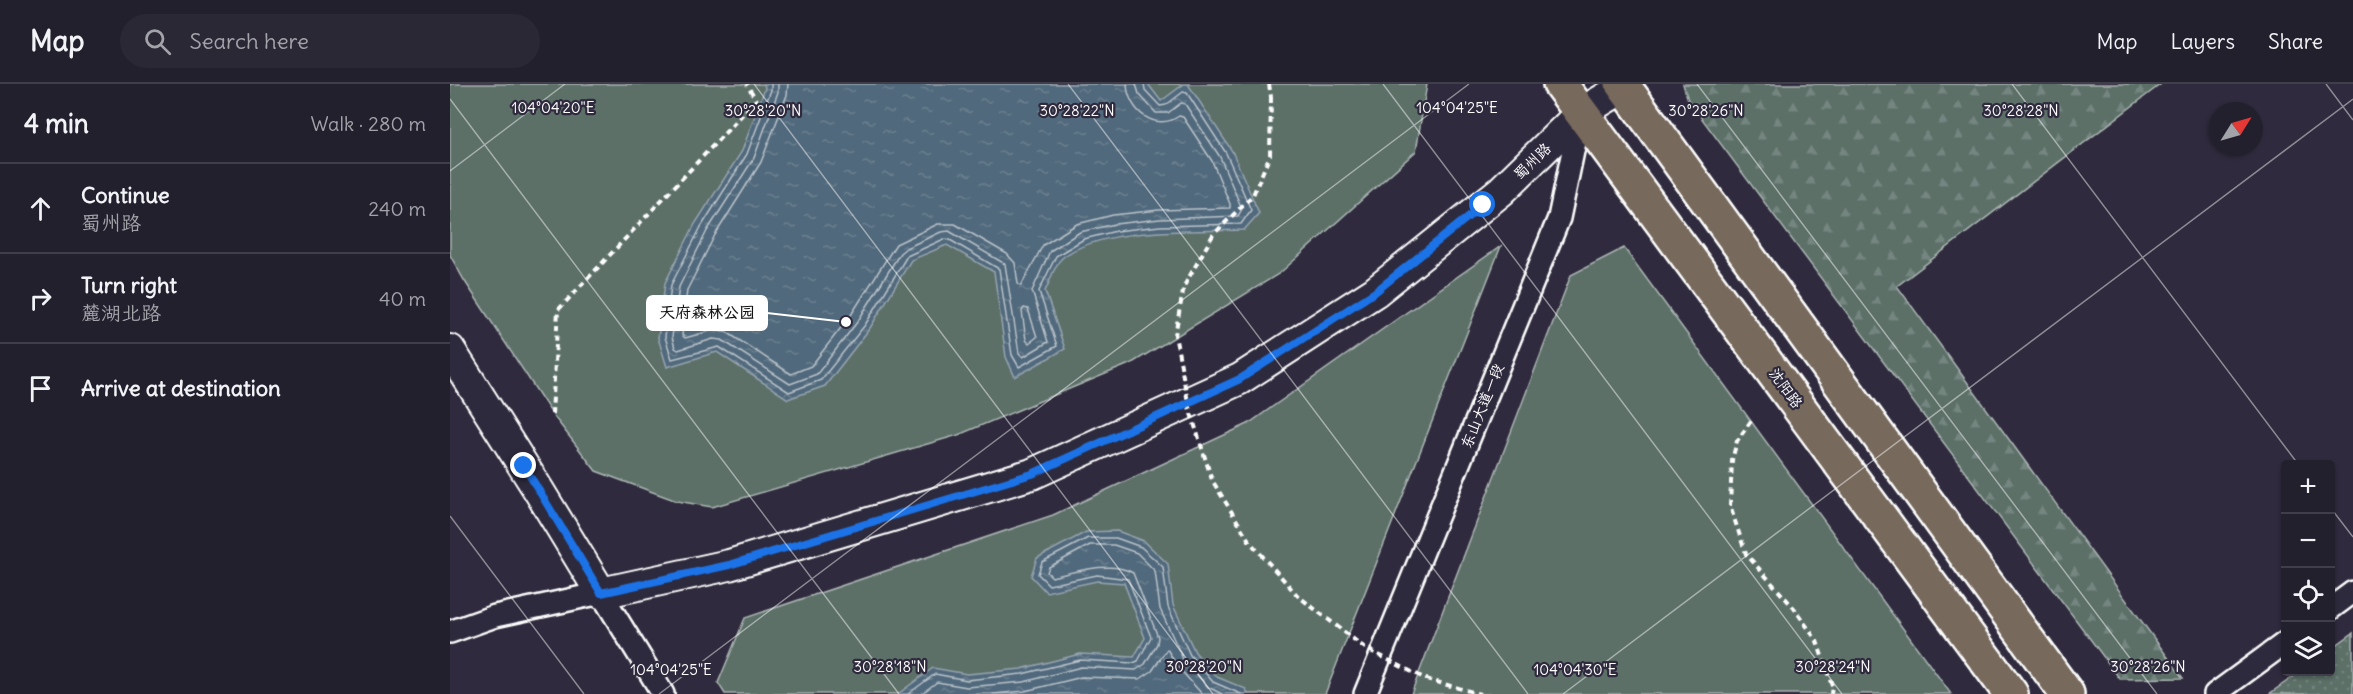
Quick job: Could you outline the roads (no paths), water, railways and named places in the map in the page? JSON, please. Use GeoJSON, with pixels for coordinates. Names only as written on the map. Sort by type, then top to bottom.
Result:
{"type":"FeatureCollection","features":[{"type":"Feature","properties":{"kind":"main road","name":"沈阳路"},"geometry":{"type":"LineString","coordinates":[[1560,84],[1584,98],[2011,694]]}},
{"type":"Feature","properties":{"kind":"main road"},"geometry":{"type":"LineString","coordinates":[[1624,85],[2067,694]]}},
{"type":"Feature","properties":{"kind":"street"},"geometry":{"type":"LineString","coordinates":[[1584,98],[1624,85]]}},
{"type":"Feature","properties":{"kind":"street","name":"蜀州路"},"geometry":{"type":"LineString","coordinates":[[601,593],[729,565],[1032,474],[1240,379],[1375,292],[1501,191],[1584,98]]}},
{"type":"Feature","properties":{"kind":"street","name":"东山大道一段"},"geometry":{"type":"LineString","coordinates":[[1365,694],[1559,218],[1584,98]]}},
{"type":"Feature","properties":{"kind":"street"},"geometry":{"type":"LineString","coordinates":[[450,350],[663,694]]}},
{"type":"Feature","properties":{"kind":"street"},"geometry":{"type":"LineString","coordinates":[[2335,606],[2353,592]]}},
{"type":"Feature","properties":{"kind":"street"},"geometry":{"type":"LineString","coordinates":[[450,632],[495,616],[601,593]]}},
{"type":"Feature","properties":{"kind":"street"},"geometry":{"type":"LineString","coordinates":[[2216,694],[2281,646]]}},
{"type":"Feature","properties":{"kind":"water"},"geometry":{"type":"Polygon","coordinates":[[[764,84],[1148,84],[1161,101],[1184,84],[1188,84],[1232,151],[1259,213],[1244,230],[1175,231],[1124,236],[1100,240],[1062,258],[1054,269],[1045,291],[1065,349],[1015,377],[1006,357],[994,272],[947,245],[911,260],[870,328],[825,386],[788,399],[717,352],[667,367],[658,338],[665,283],[695,224],[742,151],[765,88],[764,84]]]}},
{"type":"Feature","properties":{"kind":"water"},"geometry":{"type":"Polygon","coordinates":[[[1117,531],[1144,541],[1168,564],[1173,605],[1195,652],[1217,677],[1246,689],[1248,694],[898,694],[933,668],[967,674],[1021,669],[1080,654],[1134,657],[1145,638],[1124,583],[1097,581],[1046,592],[1031,576],[1037,558],[1086,532],[1117,531]]]}},
{"type":"Feature","properties":{"kind":"place","name":"天府森林公园"},"geometry":{"type":"Point","coordinates":[846,322]}}]}
